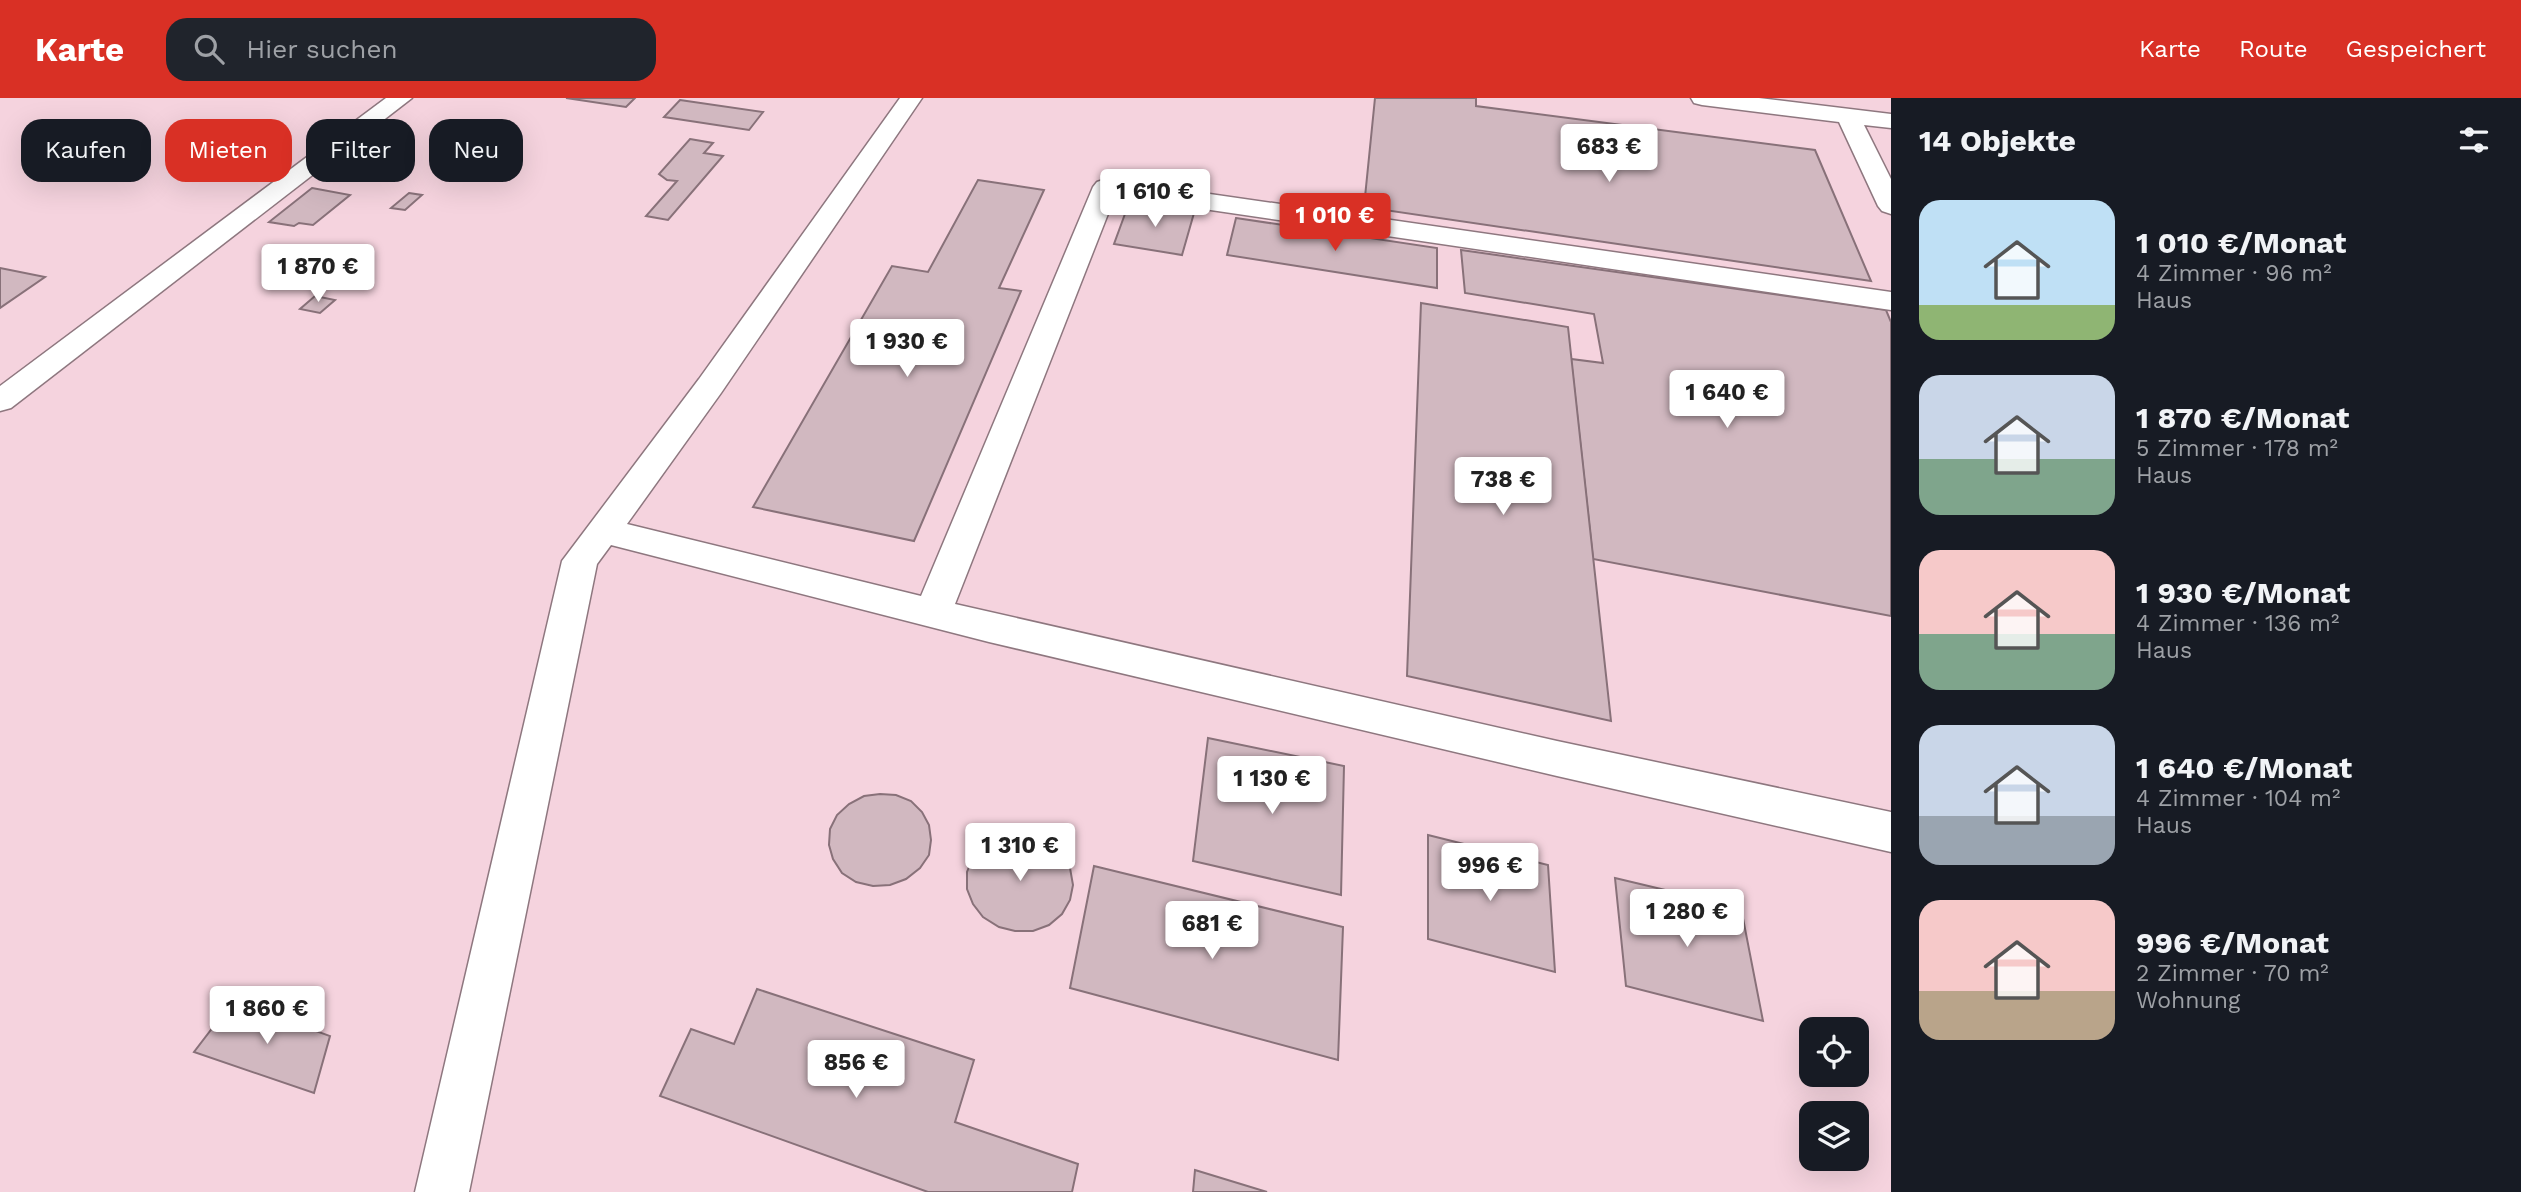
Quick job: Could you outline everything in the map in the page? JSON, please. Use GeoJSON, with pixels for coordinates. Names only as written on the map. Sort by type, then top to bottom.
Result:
{"type":"FeatureCollection","features":[{"type":"Feature","properties":{"kind":"lane"},"geometry":{"type":"LineString","coordinates":[[0,401],[401,98]]}},
{"type":"Feature","properties":{"kind":"lane"},"geometry":{"type":"LineString","coordinates":[[442,1192],[580,561],[710,386],[911,98]]}},
{"type":"Feature","properties":{"kind":"lane"},"geometry":{"type":"LineString","coordinates":[[1702,98],[1891,121]]}},
{"type":"Feature","properties":{"kind":"lane"},"geometry":{"type":"LineString","coordinates":[[1848,116],[1891,206]]}},
{"type":"Feature","properties":{"kind":"lane"},"geometry":{"type":"LineString","coordinates":[[933,613],[1106,187],[1891,301]]}},
{"type":"Feature","properties":{"kind":"lane"},"geometry":{"type":"LineString","coordinates":[[602,530],[752,571],[1682,788],[1891,832]]}},
{"type":"Feature","properties":{"kind":"shaded area"},"geometry":{"type":"Polygon","coordinates":[[[0,98],[1891,98],[1891,1192],[0,1192],[0,98]]]}},
{"type":"Feature","properties":{"kind":"building"},"geometry":{"type":"Polygon","coordinates":[[[566,98],[635,98],[626,107],[566,98]]]}},
{"type":"Feature","properties":{"kind":"building"},"geometry":{"type":"Polygon","coordinates":[[[1375,98],[1476,98],[1476,106],[1815,150],[1871,281],[1364,207],[1375,98]]]}},
{"type":"Feature","properties":{"kind":"building"},"geometry":{"type":"Polygon","coordinates":[[[680,100],[763,112],[749,130],[664,117],[680,100]]]}},
{"type":"Feature","properties":{"kind":"building"},"geometry":{"type":"Polygon","coordinates":[[[690,139],[713,143],[704,153],[723,156],[668,220],[646,216],[677,181],[667,180],[659,174],[690,139]]]}},
{"type":"Feature","properties":{"kind":"building"},"geometry":{"type":"Polygon","coordinates":[[[978,180],[1044,190],[999,288],[1021,291],[914,541],[753,507],[892,266],[928,272],[978,180]]]}},
{"type":"Feature","properties":{"kind":"building"},"geometry":{"type":"Polygon","coordinates":[[[312,188],[350,195],[313,225],[299,223],[294,226],[269,222],[312,188]]]}},
{"type":"Feature","properties":{"kind":"building"},"geometry":{"type":"Polygon","coordinates":[[[409,193],[422,195],[405,210],[391,208],[409,193]]]}},
{"type":"Feature","properties":{"kind":"building"},"geometry":{"type":"Polygon","coordinates":[[[1129,203],[1194,213],[1182,255],[1114,244],[1129,203]]]}},
{"type":"Feature","properties":{"kind":"building"},"geometry":{"type":"Polygon","coordinates":[[[1236,218],[1437,248],[1437,288],[1227,255],[1236,218]]]}},
{"type":"Feature","properties":{"kind":"building"},"geometry":{"type":"Polygon","coordinates":[[[1461,250],[1886,310],[1891,322],[1891,616],[1593,559],[1571,359],[1603,363],[1594,314],[1465,293],[1461,250]]]}},
{"type":"Feature","properties":{"kind":"building"},"geometry":{"type":"Polygon","coordinates":[[[0,268],[45,277],[0,308],[0,268]]]}},
{"type":"Feature","properties":{"kind":"building"},"geometry":{"type":"Polygon","coordinates":[[[315,296],[335,300],[320,313],[300,309],[315,296]]]}},
{"type":"Feature","properties":{"kind":"building"},"geometry":{"type":"Polygon","coordinates":[[[1421,303],[1568,327],[1611,721],[1407,676],[1421,303]]]}},
{"type":"Feature","properties":{"kind":"building"},"geometry":{"type":"Polygon","coordinates":[[[1208,738],[1344,766],[1341,895],[1193,861],[1208,738]]]}},
{"type":"Feature","properties":{"kind":"building"},"geometry":{"type":"Polygon","coordinates":[[[896,795],[911,801],[922,812],[929,825],[931,840],[929,855],[920,868],[906,879],[890,885],[873,886],[856,882],[842,873],[833,859],[829,845],[830,829],[837,815],[849,804],[864,796],[896,795]]]}},
{"type":"Feature","properties":{"kind":"building"},"geometry":{"type":"Polygon","coordinates":[[[1015,833],[1033,835],[1048,842],[1062,854],[1070,868],[1073,885],[1070,900],[1062,914],[1049,925],[1033,931],[1015,931],[999,927],[983,917],[973,904],[967,889],[967,872],[973,857],[984,845],[1015,833]]]}},
{"type":"Feature","properties":{"kind":"building"},"geometry":{"type":"Polygon","coordinates":[[[1428,835],[1548,865],[1555,972],[1428,939],[1428,835]]]}},
{"type":"Feature","properties":{"kind":"building"},"geometry":{"type":"Polygon","coordinates":[[[1094,866],[1343,927],[1338,1060],[1070,988],[1094,866]]]}},
{"type":"Feature","properties":{"kind":"building"},"geometry":{"type":"Polygon","coordinates":[[[1615,878],[1741,908],[1763,1021],[1626,986],[1615,878]]]}},
{"type":"Feature","properties":{"kind":"building"},"geometry":{"type":"Polygon","coordinates":[[[757,989],[974,1060],[955,1122],[1078,1164],[1072,1192],[928,1192],[660,1096],[691,1029],[734,1044],[757,989]]]}},
{"type":"Feature","properties":{"kind":"building"},"geometry":{"type":"Polygon","coordinates":[[[233,1001],[330,1036],[314,1093],[194,1052],[233,1001]]]}},
{"type":"Feature","properties":{"kind":"building"},"geometry":{"type":"Polygon","coordinates":[[[1195,1170],[1267,1192],[1193,1192],[1195,1170]]]}}]}
